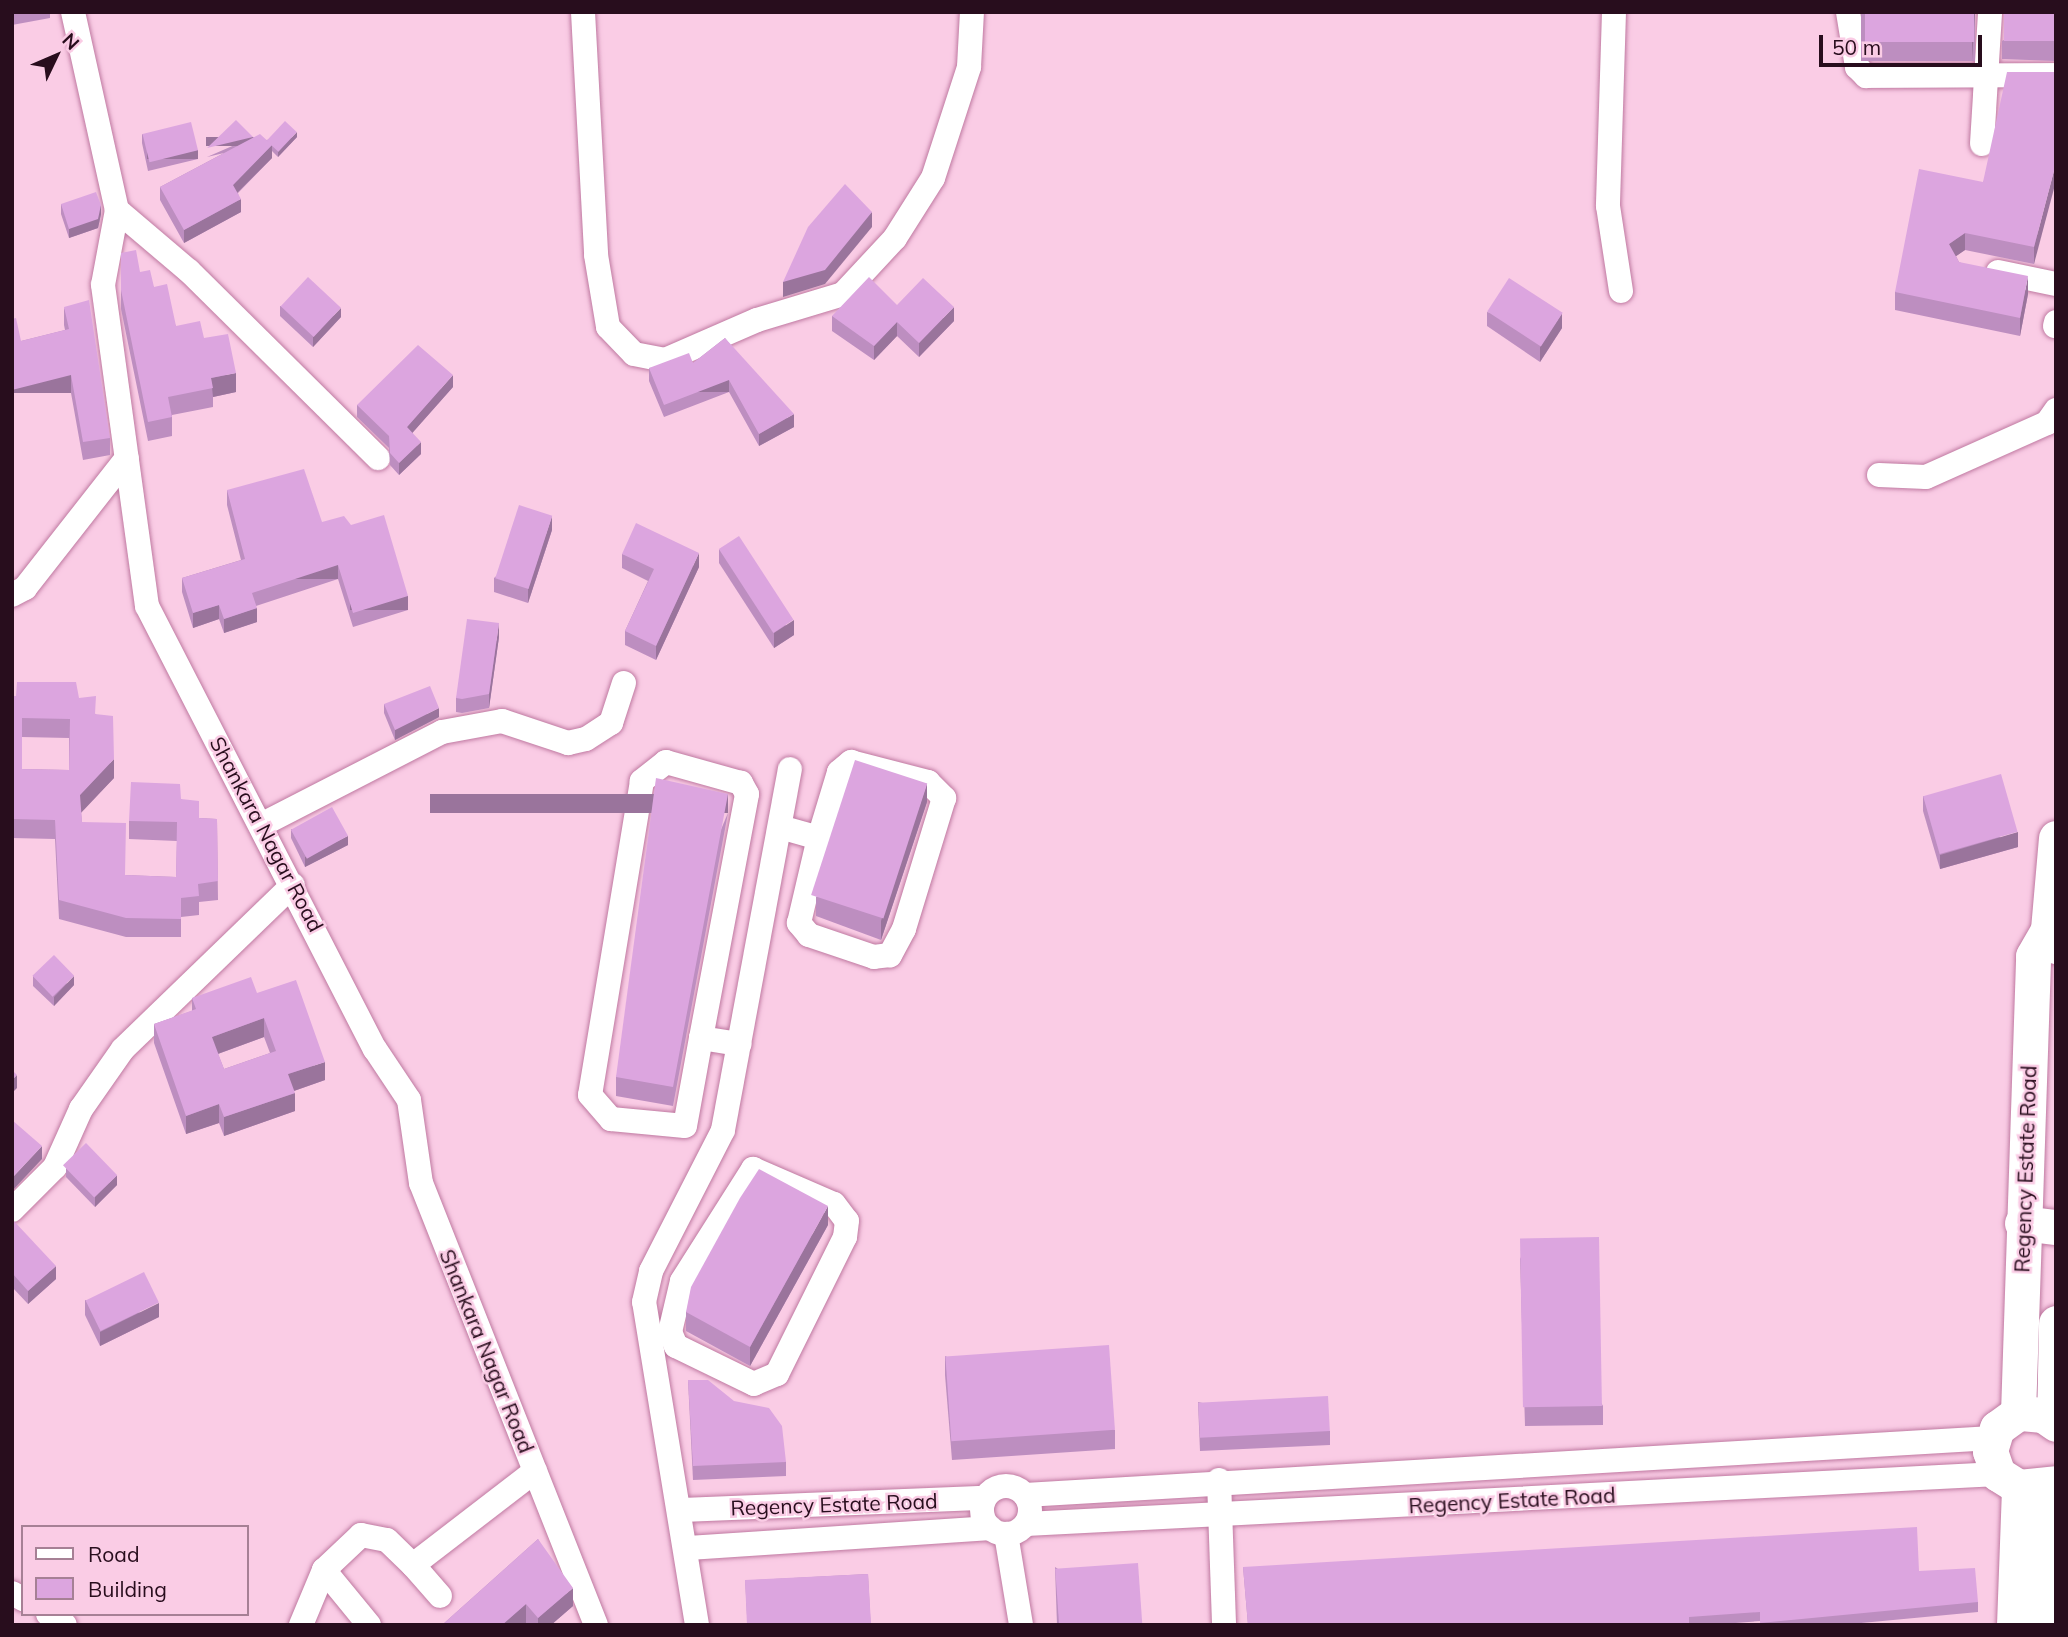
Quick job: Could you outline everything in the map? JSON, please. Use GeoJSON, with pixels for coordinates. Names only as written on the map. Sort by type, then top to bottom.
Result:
{"type":"FeatureCollection","features":[{"type":"Feature","properties":{"kind":"street","name":"Shankara Nagar Road"},"geometry":{"type":"LineString","coordinates":[[73,12],[117,210],[103,285],[147,606],[263,824],[375,1049],[409,1100],[421,1183],[596,1625]]}},
{"type":"Feature","properties":{"kind":"street"},"geometry":{"type":"LineString","coordinates":[[583,12],[596,255],[608,327],[634,354],[665,360],[757,320],[843,294],[895,238],[933,178],[970,67],[972,12]]}},
{"type":"Feature","properties":{"kind":"street"},"geometry":{"type":"LineString","coordinates":[[1614,12],[1608,206],[1621,291]]}},
{"type":"Feature","properties":{"kind":"street"},"geometry":{"type":"LineString","coordinates":[[1848,12],[1857,67],[1866,76],[1991,71],[2056,75]]}},
{"type":"Feature","properties":{"kind":"street"},"geometry":{"type":"LineString","coordinates":[[1982,144],[1991,71],[1990,12]]}},
{"type":"Feature","properties":{"kind":"street"},"geometry":{"type":"LineString","coordinates":[[117,210],[189,271],[378,458]]}},
{"type":"Feature","properties":{"kind":"street"},"geometry":{"type":"LineString","coordinates":[[1976,267],[2056,284]]}},
{"type":"Feature","properties":{"kind":"street"},"geometry":{"type":"LineString","coordinates":[[1879,475],[1926,477],[2047,423],[2056,410]]}},
{"type":"Feature","properties":{"kind":"street"},"geometry":{"type":"LineString","coordinates":[[12,595],[25,588],[127,458]]}},
{"type":"Feature","properties":{"kind":"street"},"geometry":{"type":"LineString","coordinates":[[263,824],[442,732],[502,721],[568,743],[586,739],[611,723],[624,683]]}},
{"type":"Feature","properties":{"kind":"street"},"geometry":{"type":"LineString","coordinates":[[666,762],[741,783],[747,794],[701,1038],[685,1126],[611,1119],[590,1095],[642,781],[666,762]]}},
{"type":"Feature","properties":{"kind":"street"},"geometry":{"type":"LineString","coordinates":[[851,762],[928,782],[944,798],[904,929],[890,955],[874,957],[809,935],[799,923],[819,838],[839,772],[851,762]]}},
{"type":"Feature","properties":{"kind":"street"},"geometry":{"type":"LineString","coordinates":[[697,1625],[689,1548],[682,1510],[664,1445],[644,1302],[651,1271],[678,1226],[723,1130],[790,769]]}},
{"type":"Feature","properties":{"kind":"street"},"geometry":{"type":"LineString","coordinates":[[780,827],[819,838]]}},
{"type":"Feature","properties":{"kind":"street"},"geometry":{"type":"LineString","coordinates":[[2052,938],[2056,838]]}},
{"type":"Feature","properties":{"kind":"street"},"geometry":{"type":"LineString","coordinates":[[16,1202],[55,1167],[81,1109],[123,1049],[293,885]]}},
{"type":"Feature","properties":{"kind":"street","name":"Regency Estate Road"},"geometry":{"type":"LineString","coordinates":[[2018,1413],[2039,1225],[2033,956],[2052,938]]}},
{"type":"Feature","properties":{"kind":"street"},"geometry":{"type":"LineString","coordinates":[[701,1038],[740,1044]]}},
{"type":"Feature","properties":{"kind":"street"},"geometry":{"type":"LineString","coordinates":[[753,1169],[834,1204],[847,1221],[845,1237],[768,1383],[754,1384],[676,1346],[670,1332],[682,1281],[706,1240],[753,1169]]}},
{"type":"Feature","properties":{"kind":"street"},"geometry":{"type":"LineString","coordinates":[[678,1226],[706,1240]]}},
{"type":"Feature","properties":{"kind":"street"},"geometry":{"type":"LineString","coordinates":[[2039,1625],[2030,1483],[1992,1438],[2018,1413],[2055,1423],[2056,1323]]}},
{"type":"Feature","properties":{"kind":"street","name":"Regency Estate Road"},"geometry":{"type":"LineString","coordinates":[[682,1510],[985,1498],[1005,1486],[1025,1495],[1219,1480],[1616,1456],[1992,1438]]}},
{"type":"Feature","properties":{"kind":"street"},"geometry":{"type":"LineString","coordinates":[[1616,1456],[1617,1493]]}},
{"type":"Feature","properties":{"kind":"street"},"geometry":{"type":"LineString","coordinates":[[412,1565],[535,1471]]}},
{"type":"Feature","properties":{"kind":"street"},"geometry":{"type":"LineString","coordinates":[[1219,1480],[1224,1625]]}},
{"type":"Feature","properties":{"kind":"street"},"geometry":{"type":"LineString","coordinates":[[2014,1625],[2030,1483]]}},
{"type":"Feature","properties":{"kind":"street","name":"Regency Estate Road"},"geometry":{"type":"LineString","coordinates":[[689,1548],[1617,1493],[2030,1483]]}},
{"type":"Feature","properties":{"kind":"street"},"geometry":{"type":"LineString","coordinates":[[1021,1625],[1007,1529],[1025,1495]]}},
{"type":"Feature","properties":{"kind":"street"},"geometry":{"type":"LineString","coordinates":[[985,1498],[982,1514],[1007,1529]]}},
{"type":"Feature","properties":{"kind":"street"},"geometry":{"type":"LineString","coordinates":[[301,1625],[324,1570],[369,1532],[387,1539],[440,1596]]}},
{"type":"Feature","properties":{"kind":"street"},"geometry":{"type":"LineString","coordinates":[[324,1570],[369,1625]]}},
{"type":"Feature","properties":{"kind":"building"},"geometry":{"type":"Polygon","coordinates":[[[1865,12],[1974,12],[1974,42],[1865,42],[1865,12]]]}},
{"type":"Feature","properties":{"kind":"building"},"geometry":{"type":"Polygon","coordinates":[[[2004,12],[2056,12],[2056,41],[2004,41],[2004,12]]]}},
{"type":"Feature","properties":{"kind":"building"},"geometry":{"type":"Polygon","coordinates":[[[2007,72],[2056,72],[2056,163],[2034,247],[1965,233],[1949,244],[1959,262],[2028,276],[2020,318],[1895,292],[1919,169],[1983,182],[2007,72]]]}},
{"type":"Feature","properties":{"kind":"building"},"geometry":{"type":"Polygon","coordinates":[[[236,120],[253,137],[207,148],[236,120]]]}},
{"type":"Feature","properties":{"kind":"building"},"geometry":{"type":"Polygon","coordinates":[[[285,121],[297,132],[278,152],[267,141],[285,121]]]}},
{"type":"Feature","properties":{"kind":"building"},"geometry":{"type":"Polygon","coordinates":[[[191,122],[198,150],[150,162],[142,134],[191,122]]]}},
{"type":"Feature","properties":{"kind":"building"},"geometry":{"type":"Polygon","coordinates":[[[260,134],[272,145],[233,185],[241,199],[184,230],[160,187],[260,134]]]}},
{"type":"Feature","properties":{"kind":"building"},"geometry":{"type":"Polygon","coordinates":[[[845,184],[872,212],[825,270],[783,282],[808,227],[845,184]]]}},
{"type":"Feature","properties":{"kind":"building"},"geometry":{"type":"Polygon","coordinates":[[[96,192],[101,205],[98,219],[69,229],[61,204],[96,192]]]}},
{"type":"Feature","properties":{"kind":"building"},"geometry":{"type":"Polygon","coordinates":[[[136,250],[140,272],[150,270],[154,287],[167,284],[176,326],[200,321],[204,338],[228,334],[236,373],[211,378],[213,388],[168,397],[172,417],[148,422],[121,290],[121,253],[136,250]]]}},
{"type":"Feature","properties":{"kind":"building"},"geometry":{"type":"Polygon","coordinates":[[[308,277],[341,308],[314,337],[281,306],[308,277]]]}},
{"type":"Feature","properties":{"kind":"building"},"geometry":{"type":"Polygon","coordinates":[[[869,277],[897,305],[923,278],[954,307],[919,343],[897,322],[874,346],[832,316],[869,277]]]}},
{"type":"Feature","properties":{"kind":"building"},"geometry":{"type":"Polygon","coordinates":[[[1509,278],[1563,313],[1541,346],[1487,312],[1509,278]]]}},
{"type":"Feature","properties":{"kind":"building"},"geometry":{"type":"Polygon","coordinates":[[[89,300],[110,438],[83,442],[71,375],[12,390],[12,319],[16,318],[21,341],[69,329],[64,307],[89,300]]]}},
{"type":"Feature","properties":{"kind":"building"},"geometry":{"type":"Polygon","coordinates":[[[725,338],[794,414],[759,434],[729,380],[664,405],[649,368],[689,353],[693,363],[725,338]]]}},
{"type":"Feature","properties":{"kind":"building"},"geometry":{"type":"Polygon","coordinates":[[[418,345],[453,375],[407,427],[421,442],[399,463],[390,453],[389,436],[357,405],[418,345]]]}},
{"type":"Feature","properties":{"kind":"building"},"geometry":{"type":"Polygon","coordinates":[[[304,469],[322,522],[344,516],[351,525],[384,515],[408,596],[353,613],[338,565],[252,593],[257,608],[224,619],[219,605],[193,613],[182,578],[245,559],[227,490],[304,469]]]}},
{"type":"Feature","properties":{"kind":"building"},"geometry":{"type":"Polygon","coordinates":[[[519,505],[552,516],[528,589],[495,578],[519,505]]]}},
{"type":"Feature","properties":{"kind":"building"},"geometry":{"type":"Polygon","coordinates":[[[636,523],[699,553],[656,646],[625,631],[654,569],[622,554],[636,523]]]}},
{"type":"Feature","properties":{"kind":"building"},"geometry":{"type":"Polygon","coordinates":[[[739,536],[793,620],[773,633],[719,549],[739,536]]]}},
{"type":"Feature","properties":{"kind":"building"},"geometry":{"type":"Polygon","coordinates":[[[467,619],[499,623],[489,694],[462,699],[456,698],[467,619]]]}},
{"type":"Feature","properties":{"kind":"building"},"geometry":{"type":"Polygon","coordinates":[[[17,682],[76,682],[79,698],[96,696],[95,714],[113,716],[114,759],[80,795],[82,822],[126,823],[125,875],[176,877],[177,822],[129,821],[131,782],[180,784],[181,799],[199,801],[199,818],[217,819],[218,881],[198,884],[199,896],[181,898],[181,919],[126,918],[59,900],[55,820],[12,819],[12,696],[16,696],[17,682]],[[22,718],[22,769],[69,770],[70,719],[22,718]]]}},
{"type":"Feature","properties":{"kind":"building"},"geometry":{"type":"Polygon","coordinates":[[[430,686],[439,708],[395,730],[384,704],[430,686]]]}},
{"type":"Feature","properties":{"kind":"building"},"geometry":{"type":"Polygon","coordinates":[[[855,760],[927,783],[883,919],[811,895],[855,760]]]}},
{"type":"Feature","properties":{"kind":"building"},"geometry":{"type":"Polygon","coordinates":[[[2001,774],[2018,832],[1940,854],[1923,796],[2001,774]]]}},
{"type":"Feature","properties":{"kind":"building"},"geometry":{"type":"Polygon","coordinates":[[[656,778],[728,794],[673,1087],[616,1077],[656,778]]]}},
{"type":"Feature","properties":{"kind":"building"},"geometry":{"type":"Polygon","coordinates":[[[332,807],[348,836],[307,859],[291,830],[332,807]]]}},
{"type":"Feature","properties":{"kind":"building"},"geometry":{"type":"Polygon","coordinates":[[[54,955],[74,976],[53,997],[32,976],[54,955]]]}},
{"type":"Feature","properties":{"kind":"building"},"geometry":{"type":"Polygon","coordinates":[[[251,977],[257,993],[296,980],[325,1062],[288,1074],[295,1093],[224,1117],[219,1104],[186,1116],[154,1024],[196,1009],[192,998],[251,977]],[[264,1018],[212,1037],[224,1069],[276,1051],[264,1018]]]}},
{"type":"Feature","properties":{"kind":"building"},"geometry":{"type":"Polygon","coordinates":[[[12,1120],[42,1146],[12,1178],[12,1120]]]}},
{"type":"Feature","properties":{"kind":"building"},"geometry":{"type":"Polygon","coordinates":[[[86,1143],[117,1175],[94,1198],[63,1165],[86,1143]]]}},
{"type":"Feature","properties":{"kind":"building"},"geometry":{"type":"Polygon","coordinates":[[[759,1169],[828,1206],[750,1347],[686,1312],[691,1287],[759,1169]]]}},
{"type":"Feature","properties":{"kind":"building"},"geometry":{"type":"Polygon","coordinates":[[[12,1219],[56,1266],[28,1291],[12,1273],[12,1219]]]}},
{"type":"Feature","properties":{"kind":"building"},"geometry":{"type":"Polygon","coordinates":[[[1599,1237],[1602,1406],[1523,1407],[1520,1238],[1599,1237]]]}},
{"type":"Feature","properties":{"kind":"building"},"geometry":{"type":"Polygon","coordinates":[[[144,1272],[159,1303],[100,1331],[86,1300],[144,1272]]]}},
{"type":"Feature","properties":{"kind":"building"},"geometry":{"type":"Polygon","coordinates":[[[1109,1345],[1115,1430],[951,1441],[945,1356],[1109,1345]]]}},
{"type":"Feature","properties":{"kind":"building"},"geometry":{"type":"Polygon","coordinates":[[[688,1380],[708,1380],[734,1401],[769,1408],[782,1426],[786,1462],[693,1466],[688,1380]]]}},
{"type":"Feature","properties":{"kind":"building"},"geometry":{"type":"Polygon","coordinates":[[[1328,1396],[1330,1431],[1200,1438],[1198,1403],[1328,1396]]]}},
{"type":"Feature","properties":{"kind":"building"},"geometry":{"type":"Polygon","coordinates":[[[1917,1527],[1919,1571],[1975,1568],[1978,1602],[1760,1623],[1760,1612],[1689,1617],[1689,1624],[1248,1625],[1243,1567],[1917,1527]]]}},
{"type":"Feature","properties":{"kind":"building"},"geometry":{"type":"Polygon","coordinates":[[[538,1539],[573,1588],[538,1618],[526,1604],[502,1625],[442,1625],[538,1539]]]}},
{"type":"Feature","properties":{"kind":"building"},"geometry":{"type":"Polygon","coordinates":[[[1138,1563],[1142,1625],[1059,1625],[1055,1569],[1138,1563]]]}},
{"type":"Feature","properties":{"kind":"building"},"geometry":{"type":"Polygon","coordinates":[[[868,1574],[871,1623],[747,1625],[745,1580],[868,1574]]]}}]}
